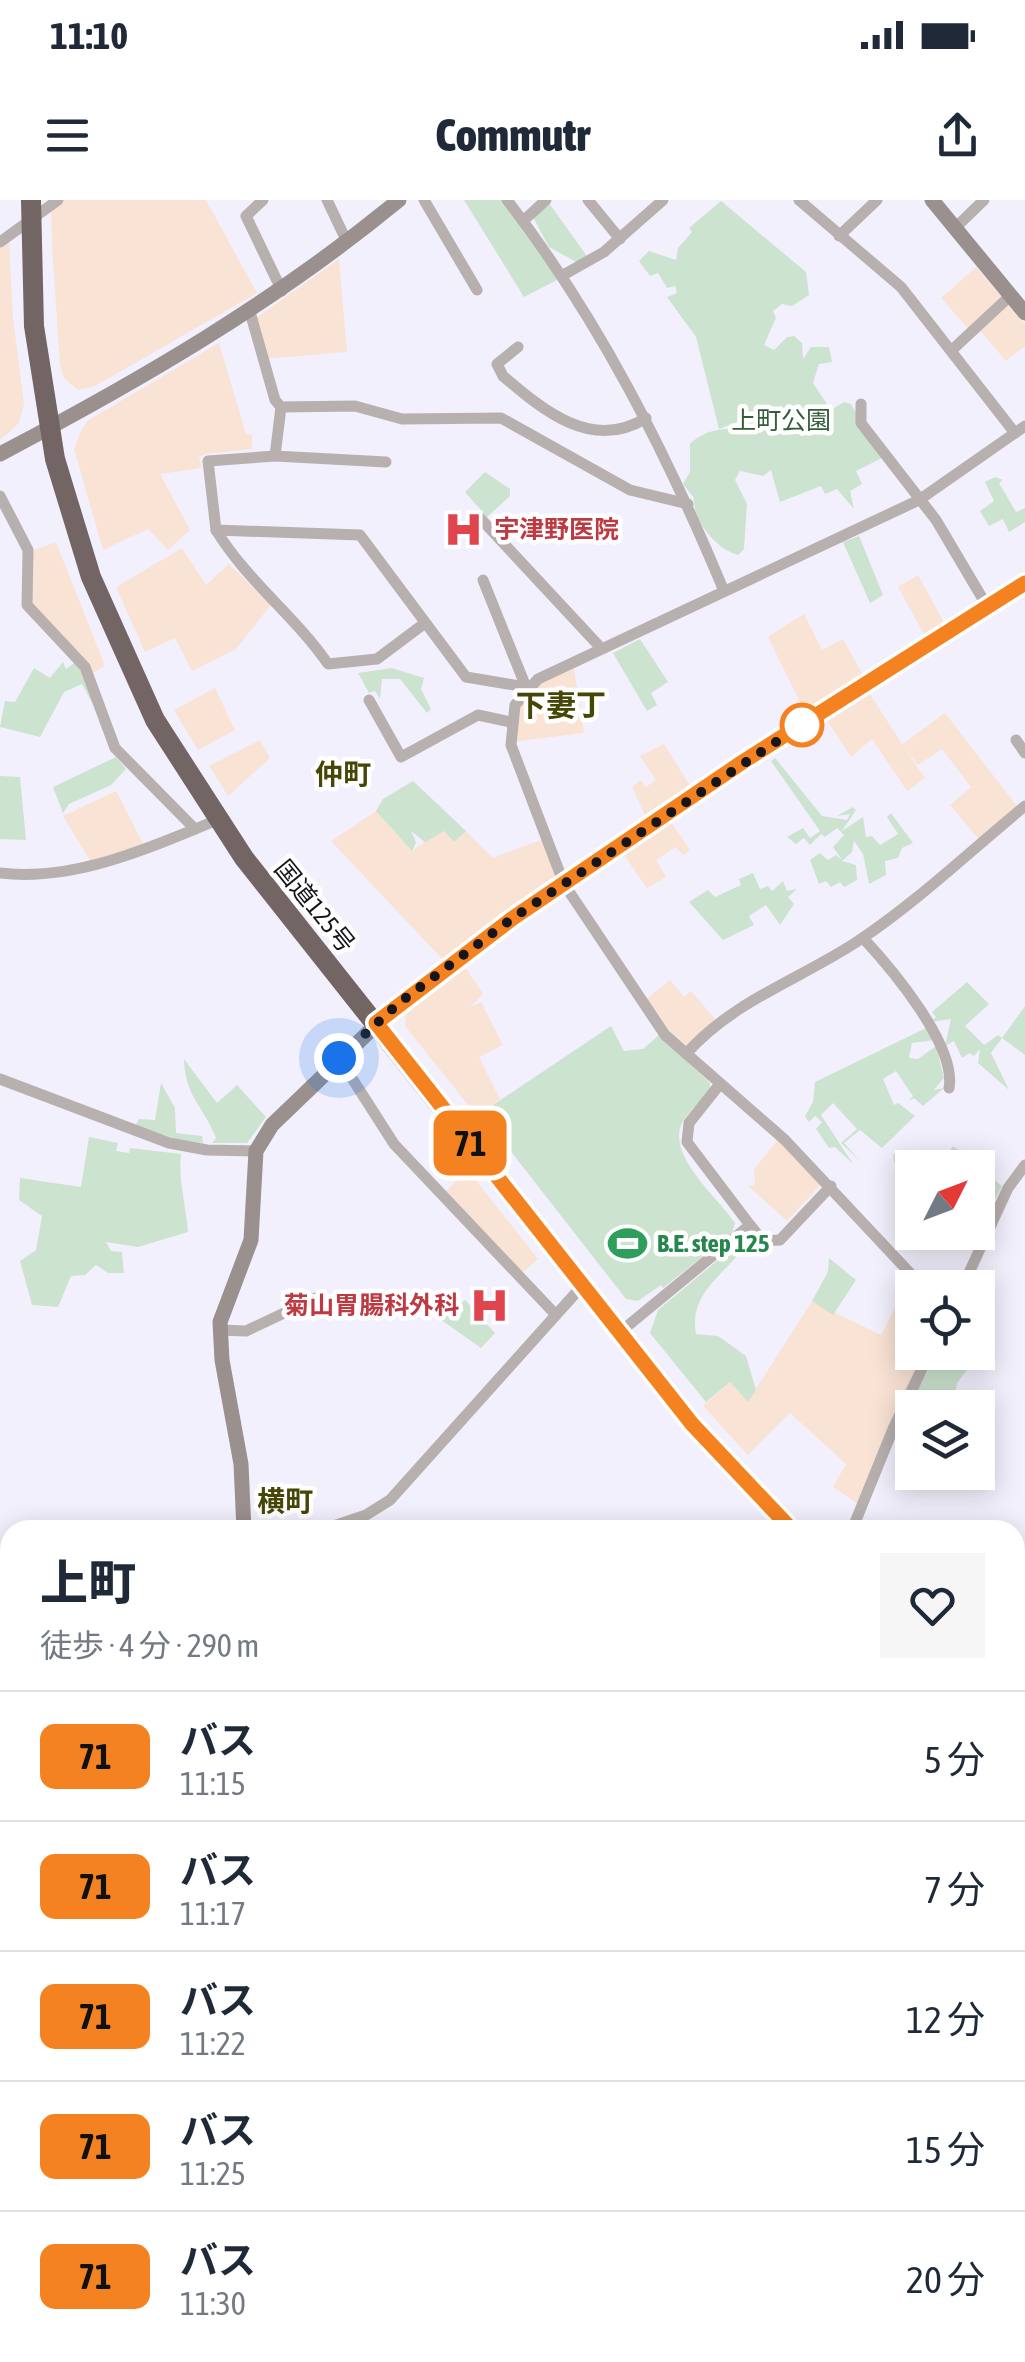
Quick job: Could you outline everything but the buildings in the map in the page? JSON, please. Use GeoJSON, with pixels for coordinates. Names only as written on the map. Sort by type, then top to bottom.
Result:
{"type":"FeatureCollection","features":[{"type":"Feature","properties":{"kind":"highway","name":"国道125号"},"geometry":{"type":"LineString","coordinates":[[31,200],[34,326],[48,428],[74,524],[107,618],[155,720],[217,820],[582,1286],[700,1433],[783,1520]]}},
{"type":"Feature","properties":{"kind":"street"},"geometry":{"type":"LineString","coordinates":[[0,242],[58,200]]}},
{"type":"Feature","properties":{"kind":"street"},"geometry":{"type":"LineString","coordinates":[[264,200],[246,216],[282,291]]}},
{"type":"Feature","properties":{"kind":"street"},"geometry":{"type":"LineString","coordinates":[[326,200],[347,242]]}},
{"type":"Feature","properties":{"kind":"street"},"geometry":{"type":"LineString","coordinates":[[0,454],[149,375],[250,312],[399,200]]}},
{"type":"Feature","properties":{"kind":"street"},"geometry":{"type":"LineString","coordinates":[[424,200],[477,290]]}},
{"type":"Feature","properties":{"kind":"street"},"geometry":{"type":"LineString","coordinates":[[507,200],[564,274],[646,418],[724,591]]}},
{"type":"Feature","properties":{"kind":"street"},"geometry":{"type":"LineString","coordinates":[[523,221],[546,200]]}},
{"type":"Feature","properties":{"kind":"street"},"geometry":{"type":"LineString","coordinates":[[588,200],[620,240]]}},
{"type":"Feature","properties":{"kind":"street"},"geometry":{"type":"LineString","coordinates":[[564,274],[620,240],[663,200]]}},
{"type":"Feature","properties":{"kind":"street"},"geometry":{"type":"LineString","coordinates":[[216,530],[310,530],[360,535],[466,677],[526,687],[919,500],[1020,430],[900,287],[799,200]]}},
{"type":"Feature","properties":{"kind":"street"},"geometry":{"type":"LineString","coordinates":[[839,236],[876,200]]}},
{"type":"Feature","properties":{"kind":"street"},"geometry":{"type":"LineString","coordinates":[[932,200],[1025,313]]}},
{"type":"Feature","properties":{"kind":"street"},"geometry":{"type":"LineString","coordinates":[[954,230],[984,200]]}},
{"type":"Feature","properties":{"kind":"street"},"geometry":{"type":"LineString","coordinates":[[952,350],[1010,296]]}},
{"type":"Feature","properties":{"kind":"street"},"geometry":{"type":"LineString","coordinates":[[250,312],[275,400],[281,406],[355,406],[402,419],[501,418],[630,490],[688,504]]}},
{"type":"Feature","properties":{"kind":"street"},"geometry":{"type":"LineString","coordinates":[[518,348],[496,364],[503,376],[573,428],[633,426],[646,418]]}},
{"type":"Feature","properties":{"kind":"street"},"geometry":{"type":"LineString","coordinates":[[861,404],[861,423],[954,547],[987,606]]}},
{"type":"Feature","properties":{"kind":"street"},"geometry":{"type":"LineString","coordinates":[[275,456],[281,406]]}},
{"type":"Feature","properties":{"kind":"street"},"geometry":{"type":"LineString","coordinates":[[386,462],[275,456],[208,461],[216,530],[249,575],[296,620],[328,664],[377,659],[424,623]]}},
{"type":"Feature","properties":{"kind":"street"},"geometry":{"type":"LineString","coordinates":[[0,496],[28,550],[27,605],[86,667],[115,748],[195,829]]}},
{"type":"Feature","properties":{"kind":"street"},"geometry":{"type":"LineString","coordinates":[[480,516],[602,648]]}},
{"type":"Feature","properties":{"kind":"street"},"geometry":{"type":"LineString","coordinates":[[484,580],[526,687],[511,722],[511,745],[564,884],[655,1023],[831,1186],[908,1270]]}},
{"type":"Feature","properties":{"kind":"street"},"geometry":{"type":"LineString","coordinates":[[243,1520],[240,1464],[219,1330],[222,1310],[252,1240],[256,1151],[274,1123],[376,1023],[564,884],[744,761],[1025,583]]}},
{"type":"Feature","properties":{"kind":"street"},"geometry":{"type":"LineString","coordinates":[[369,700],[401,757],[478,715],[511,722]]}},
{"type":"Feature","properties":{"kind":"street"},"geometry":{"type":"LineString","coordinates":[[1016,740],[1025,753]]}},
{"type":"Feature","properties":{"kind":"street"},"geometry":{"type":"LineString","coordinates":[[686,1054],[731,1011],[863,938],[1025,806]]}},
{"type":"Feature","properties":{"kind":"street"},"geometry":{"type":"LineString","coordinates":[[0,873],[49,877],[217,820]]}},
{"type":"Feature","properties":{"kind":"street"},"geometry":{"type":"LineString","coordinates":[[863,938],[935,1034],[950,1079],[948,1088]]}},
{"type":"Feature","properties":{"kind":"street"},"geometry":{"type":"LineString","coordinates":[[339,1058],[394,1144],[556,1315]]}},
{"type":"Feature","properties":{"kind":"street"},"geometry":{"type":"LineString","coordinates":[[0,1079],[170,1144],[256,1151]]}},
{"type":"Feature","properties":{"kind":"street"},"geometry":{"type":"LineString","coordinates":[[720,1084],[689,1123],[687,1142],[763,1241],[780,1240],[831,1186]]}},
{"type":"Feature","properties":{"kind":"street"},"geometry":{"type":"LineString","coordinates":[[970,1270],[1008,1188],[1025,1165]]}},
{"type":"Feature","properties":{"kind":"street"},"geometry":{"type":"LineString","coordinates":[[619,1333],[750,1226]]}},
{"type":"Feature","properties":{"kind":"street"},"geometry":{"type":"LineString","coordinates":[[351,1520],[390,1500],[582,1286]]}},
{"type":"Feature","properties":{"kind":"street"},"geometry":{"type":"LineString","coordinates":[[219,1330],[246,1332],[318,1298]]}},
{"type":"Feature","properties":{"kind":"street"},"geometry":{"type":"LineString","coordinates":[[856,1520],[921,1370]]}},
{"type":"Feature","properties":{"kind":"shaded area"},"geometry":{"type":"Polygon","coordinates":[[[58,200],[206,200],[257,293],[95,386],[78,390],[64,378],[60,365],[51,205],[58,200]]]}},
{"type":"Feature","properties":{"kind":"shaded area"},"geometry":{"type":"Polygon","coordinates":[[[9,238],[13,318],[24,404],[19,423],[0,440],[0,242],[9,238]]]}},
{"type":"Feature","properties":{"kind":"shaded area"},"geometry":{"type":"Polygon","coordinates":[[[339,259],[347,352],[263,359],[252,321],[339,259]]]}},
{"type":"Feature","properties":{"kind":"shaded area"},"geometry":{"type":"Polygon","coordinates":[[[976,267],[1025,325],[1025,346],[1006,361],[977,327],[971,332],[941,298],[976,267]]]}},
{"type":"Feature","properties":{"kind":"shaded area"},"geometry":{"type":"Polygon","coordinates":[[[219,343],[246,434],[252,435],[252,449],[206,454],[199,457],[202,468],[160,474],[190,530],[168,550],[148,529],[103,550],[74,449],[80,433],[87,421],[219,343]]]}},
{"type":"Feature","properties":{"kind":"shaded area"},"geometry":{"type":"Polygon","coordinates":[[[56,542],[105,666],[89,675],[30,611],[29,552],[56,542]]]}},
{"type":"Feature","properties":{"kind":"shaded area"},"geometry":{"type":"Polygon","coordinates":[[[182,548],[206,585],[229,564],[271,605],[236,649],[192,671],[175,638],[145,652],[116,587],[182,548]]]}},
{"type":"Feature","properties":{"kind":"shaded area"},"geometry":{"type":"Polygon","coordinates":[[[918,575],[945,624],[925,636],[898,587],[918,575]]]}},
{"type":"Feature","properties":{"kind":"shaded area"},"geometry":{"type":"Polygon","coordinates":[[[804,614],[822,650],[843,639],[864,677],[806,714],[768,637],[804,614]]]}},
{"type":"Feature","properties":{"kind":"shaded area"},"geometry":{"type":"Polygon","coordinates":[[[573,662],[584,733],[511,742],[522,693],[573,662]]]}},
{"type":"Feature","properties":{"kind":"shaded area"},"geometry":{"type":"Polygon","coordinates":[[[215,688],[235,730],[198,750],[174,710],[215,688]]]}},
{"type":"Feature","properties":{"kind":"shaded area"},"geometry":{"type":"Polygon","coordinates":[[[868,691],[902,744],[945,713],[1020,810],[981,842],[950,805],[971,787],[942,749],[918,765],[905,749],[925,778],[907,791],[872,739],[851,757],[826,719],[868,691]]]}},
{"type":"Feature","properties":{"kind":"shaded area"},"geometry":{"type":"Polygon","coordinates":[[[260,740],[270,758],[228,796],[209,766],[260,740]]]}},
{"type":"Feature","properties":{"kind":"shaded area"},"geometry":{"type":"Polygon","coordinates":[[[664,744],[692,789],[647,820],[632,787],[641,780],[646,787],[656,780],[640,756],[664,744]]]}},
{"type":"Feature","properties":{"kind":"shaded area"},"geometry":{"type":"Polygon","coordinates":[[[116,791],[145,847],[92,864],[63,816],[116,791]]]}},
{"type":"Feature","properties":{"kind":"shaded area"},"geometry":{"type":"Polygon","coordinates":[[[376,811],[412,851],[442,829],[454,842],[466,831],[493,858],[546,838],[561,877],[443,960],[331,841],[376,811]]]}},
{"type":"Feature","properties":{"kind":"shaded area"},"geometry":{"type":"Polygon","coordinates":[[[671,822],[690,850],[683,855],[676,847],[656,860],[666,877],[647,888],[624,855],[671,822]]]}},
{"type":"Feature","properties":{"kind":"shaded area"},"geometry":{"type":"Polygon","coordinates":[[[463,964],[483,994],[470,1007],[481,1002],[503,1045],[479,1057],[500,1099],[477,1116],[405,1026],[406,1011],[463,964]]]}},
{"type":"Feature","properties":{"kind":"shaded area"},"geometry":{"type":"Polygon","coordinates":[[[670,980],[684,997],[691,991],[717,1021],[686,1054],[642,1003],[670,980]]]}},
{"type":"Feature","properties":{"kind":"shaded area"},"geometry":{"type":"Polygon","coordinates":[[[781,1136],[825,1180],[787,1221],[748,1186],[755,1185],[754,1169],[781,1136]]]}},
{"type":"Feature","properties":{"kind":"shaded area"},"geometry":{"type":"Polygon","coordinates":[[[468,1170],[538,1259],[519,1276],[442,1195],[468,1170]]]}},
{"type":"Feature","properties":{"kind":"shaded area"},"geometry":{"type":"Polygon","coordinates":[[[812,1301],[881,1335],[895,1307],[895,1370],[922,1370],[913,1390],[895,1390],[895,1431],[861,1506],[833,1487],[846,1464],[790,1413],[748,1455],[703,1406],[730,1382],[748,1401],[812,1301]]]}},
{"type":"Feature","properties":{"kind":"green space"},"geometry":{"type":"Polygon","coordinates":[[[464,200],[503,200],[561,278],[524,297],[464,200]]]}},
{"type":"Feature","properties":{"kind":"green space","name":"上町公園"},"geometry":{"type":"Polygon","coordinates":[[[721,201],[806,272],[809,295],[792,306],[782,304],[773,311],[776,318],[764,345],[774,350],[787,337],[794,336],[802,343],[803,359],[811,347],[829,347],[832,362],[819,364],[813,383],[831,410],[844,402],[851,404],[882,458],[856,471],[862,484],[850,491],[854,509],[837,489],[825,494],[821,486],[780,502],[771,470],[763,476],[740,471],[735,480],[747,504],[744,549],[738,555],[707,533],[694,507],[694,498],[683,484],[690,472],[690,444],[696,439],[718,430],[748,433],[743,420],[719,429],[696,337],[667,297],[677,293],[675,286],[667,288],[658,273],[650,276],[639,261],[649,251],[676,260],[678,248],[692,232],[689,228],[721,201]]]}},
{"type":"Feature","properties":{"kind":"green space"},"geometry":{"type":"Polygon","coordinates":[[[549,203],[589,259],[578,263],[549,247],[533,217],[549,203]]]}},
{"type":"Feature","properties":{"kind":"green space"},"geometry":{"type":"Polygon","coordinates":[[[485,472],[510,489],[510,496],[487,517],[465,492],[485,472]]]}},
{"type":"Feature","properties":{"kind":"green space"},"geometry":{"type":"Polygon","coordinates":[[[995,477],[1003,480],[999,483],[1016,512],[1025,508],[1025,522],[1009,532],[1003,519],[989,526],[980,511],[994,501],[985,482],[995,477]]]}},
{"type":"Feature","properties":{"kind":"green space"},"geometry":{"type":"Polygon","coordinates":[[[859,536],[883,595],[870,603],[843,542],[859,536]]]}},
{"type":"Feature","properties":{"kind":"green space"},"geometry":{"type":"Polygon","coordinates":[[[640,639],[668,682],[651,693],[657,705],[647,711],[613,653],[640,639]]]}},
{"type":"Feature","properties":{"kind":"green space"},"geometry":{"type":"Polygon","coordinates":[[[77,661],[94,707],[82,684],[64,692],[40,737],[0,727],[5,701],[15,702],[34,668],[50,678],[63,662],[66,669],[77,661]]]}},
{"type":"Feature","properties":{"kind":"green space"},"geometry":{"type":"Polygon","coordinates":[[[392,668],[424,678],[421,689],[431,709],[427,713],[400,679],[382,679],[380,699],[375,691],[369,693],[358,673],[392,668]]]}},
{"type":"Feature","properties":{"kind":"green space"},"geometry":{"type":"Polygon","coordinates":[[[116,757],[126,769],[111,785],[69,804],[63,813],[53,787],[116,757]]]}},
{"type":"Feature","properties":{"kind":"green space"},"geometry":{"type":"Polygon","coordinates":[[[775,758],[822,816],[847,820],[850,814],[837,816],[853,807],[856,810],[842,831],[863,817],[866,837],[872,836],[880,845],[898,834],[887,817],[891,813],[913,843],[902,848],[898,858],[885,861],[886,875],[869,884],[863,854],[854,841],[852,852],[842,861],[856,865],[857,880],[844,887],[840,882],[831,887],[826,881],[819,884],[810,860],[820,853],[828,860],[836,855],[842,860],[833,847],[844,835],[837,828],[825,837],[821,834],[810,845],[804,838],[796,844],[787,837],[803,828],[810,838],[820,831],[771,761],[775,758]]]}},
{"type":"Feature","properties":{"kind":"green space"},"geometry":{"type":"Polygon","coordinates":[[[0,776],[20,777],[26,840],[0,839],[0,776]]]}},
{"type":"Feature","properties":{"kind":"green space"},"geometry":{"type":"Polygon","coordinates":[[[413,781],[466,831],[454,842],[444,831],[425,842],[411,831],[416,842],[412,851],[376,811],[383,799],[413,781]]]}},
{"type":"Feature","properties":{"kind":"green space"},"geometry":{"type":"Polygon","coordinates":[[[753,873],[760,889],[768,886],[772,891],[783,881],[787,891],[797,889],[788,897],[794,904],[780,925],[766,905],[749,916],[754,925],[723,940],[689,902],[708,890],[715,897],[741,885],[739,879],[753,873]]]}},
{"type":"Feature","properties":{"kind":"green space"},"geometry":{"type":"Polygon","coordinates":[[[967,982],[989,1004],[965,1026],[984,1045],[998,1035],[1002,1038],[991,1053],[1009,1090],[978,1063],[980,1049],[974,1056],[970,1053],[962,1058],[954,1041],[945,1046],[951,1019],[931,1022],[936,1017],[932,1012],[967,982]]]}},
{"type":"Feature","properties":{"kind":"green space"},"geometry":{"type":"Polygon","coordinates":[[[1025,1006],[1025,1055],[1002,1038],[1025,1006]]]}},
{"type":"Feature","properties":{"kind":"green space"},"geometry":{"type":"Polygon","coordinates":[[[611,1026],[624,1051],[643,1049],[659,1035],[710,1083],[710,1090],[683,1121],[681,1147],[696,1175],[735,1223],[732,1233],[663,1288],[661,1285],[638,1301],[626,1299],[481,1113],[611,1026]]]}},
{"type":"Feature","properties":{"kind":"green space"},"geometry":{"type":"Polygon","coordinates":[[[926,1028],[935,1040],[912,1043],[909,1058],[918,1059],[936,1046],[944,1078],[934,1090],[944,1088],[923,1106],[914,1098],[909,1101],[913,1096],[896,1071],[883,1079],[894,1105],[898,1103],[915,1116],[882,1148],[860,1130],[844,1143],[860,1161],[841,1143],[857,1129],[833,1103],[821,1115],[853,1164],[835,1147],[829,1148],[816,1129],[822,1122],[815,1116],[809,1122],[805,1116],[813,1102],[815,1082],[926,1028]]]}},
{"type":"Feature","properties":{"kind":"green space"},"geometry":{"type":"Polygon","coordinates":[[[184,1059],[217,1103],[237,1085],[266,1117],[247,1143],[212,1143],[216,1138],[191,1092],[184,1059]]]}},
{"type":"Feature","properties":{"kind":"green space"},"geometry":{"type":"Polygon","coordinates":[[[161,1083],[175,1108],[176,1133],[202,1136],[203,1143],[178,1140],[136,1125],[139,1119],[155,1120],[161,1083]]]}},
{"type":"Feature","properties":{"kind":"green space"},"geometry":{"type":"Polygon","coordinates":[[[89,1137],[118,1143],[116,1151],[129,1153],[130,1148],[181,1154],[188,1232],[138,1247],[106,1242],[111,1251],[122,1252],[124,1273],[108,1273],[96,1265],[85,1275],[71,1276],[58,1307],[32,1305],[20,1261],[36,1250],[42,1216],[19,1200],[20,1178],[81,1187],[89,1137]]]}},
{"type":"Feature","properties":{"kind":"green space"},"geometry":{"type":"Polygon","coordinates":[[[995,1180],[1002,1186],[995,1199],[995,1180]]]}},
{"type":"Feature","properties":{"kind":"green space"},"geometry":{"type":"Polygon","coordinates":[[[736,1245],[741,1249],[737,1256],[700,1300],[696,1334],[718,1336],[746,1356],[756,1390],[748,1402],[730,1382],[706,1402],[650,1333],[658,1310],[736,1245]]]}},
{"type":"Feature","properties":{"kind":"green space"},"geometry":{"type":"Polygon","coordinates":[[[829,1258],[856,1280],[833,1315],[812,1301],[828,1272],[829,1258]]]}},
{"type":"Feature","properties":{"kind":"green space"},"geometry":{"type":"Polygon","coordinates":[[[465,1300],[495,1333],[481,1348],[437,1317],[442,1312],[447,1316],[457,1306],[456,1301],[460,1305],[465,1300]]]}},
{"type":"Feature","properties":{"kind":"green space"},"geometry":{"type":"Polygon","coordinates":[[[928,1370],[967,1370],[956,1390],[918,1388],[928,1370]]]}},
{"type":"Feature","properties":{"kind":"bus line","name":"71"},"geometry":{"type":"LineString","coordinates":[[782,1520],[692,1424],[376,1023],[513,918],[744,761],[1025,583]]}},
{"type":"Feature","properties":{"kind":"place","name":"宇津野医院"},"geometry":{"type":"Point","coordinates":[464,529]}},
{"type":"Feature","properties":{"kind":"place","name":"B.E. step 125"},"geometry":{"type":"Point","coordinates":[627,1243]}},
{"type":"Feature","properties":{"kind":"place","name":"菊山胃腸科外科"},"geometry":{"type":"Point","coordinates":[489,1305]}},
{"type":"Feature","properties":{"kind":"district","name":"下妻丁"},"geometry":{"type":"Point","coordinates":[561,705]}},
{"type":"Feature","properties":{"kind":"district","name":"仲町"},"geometry":{"type":"Point","coordinates":[343,774]}},
{"type":"Feature","properties":{"kind":"district","name":"横町"},"geometry":{"type":"Point","coordinates":[285,1501]}},
{"type":"Feature","properties":{"kind":"route"},"geometry":{"type":"LineString","coordinates":[[339,1058],[399,1003],[513,918],[812,718],[802,725]]}}]}
